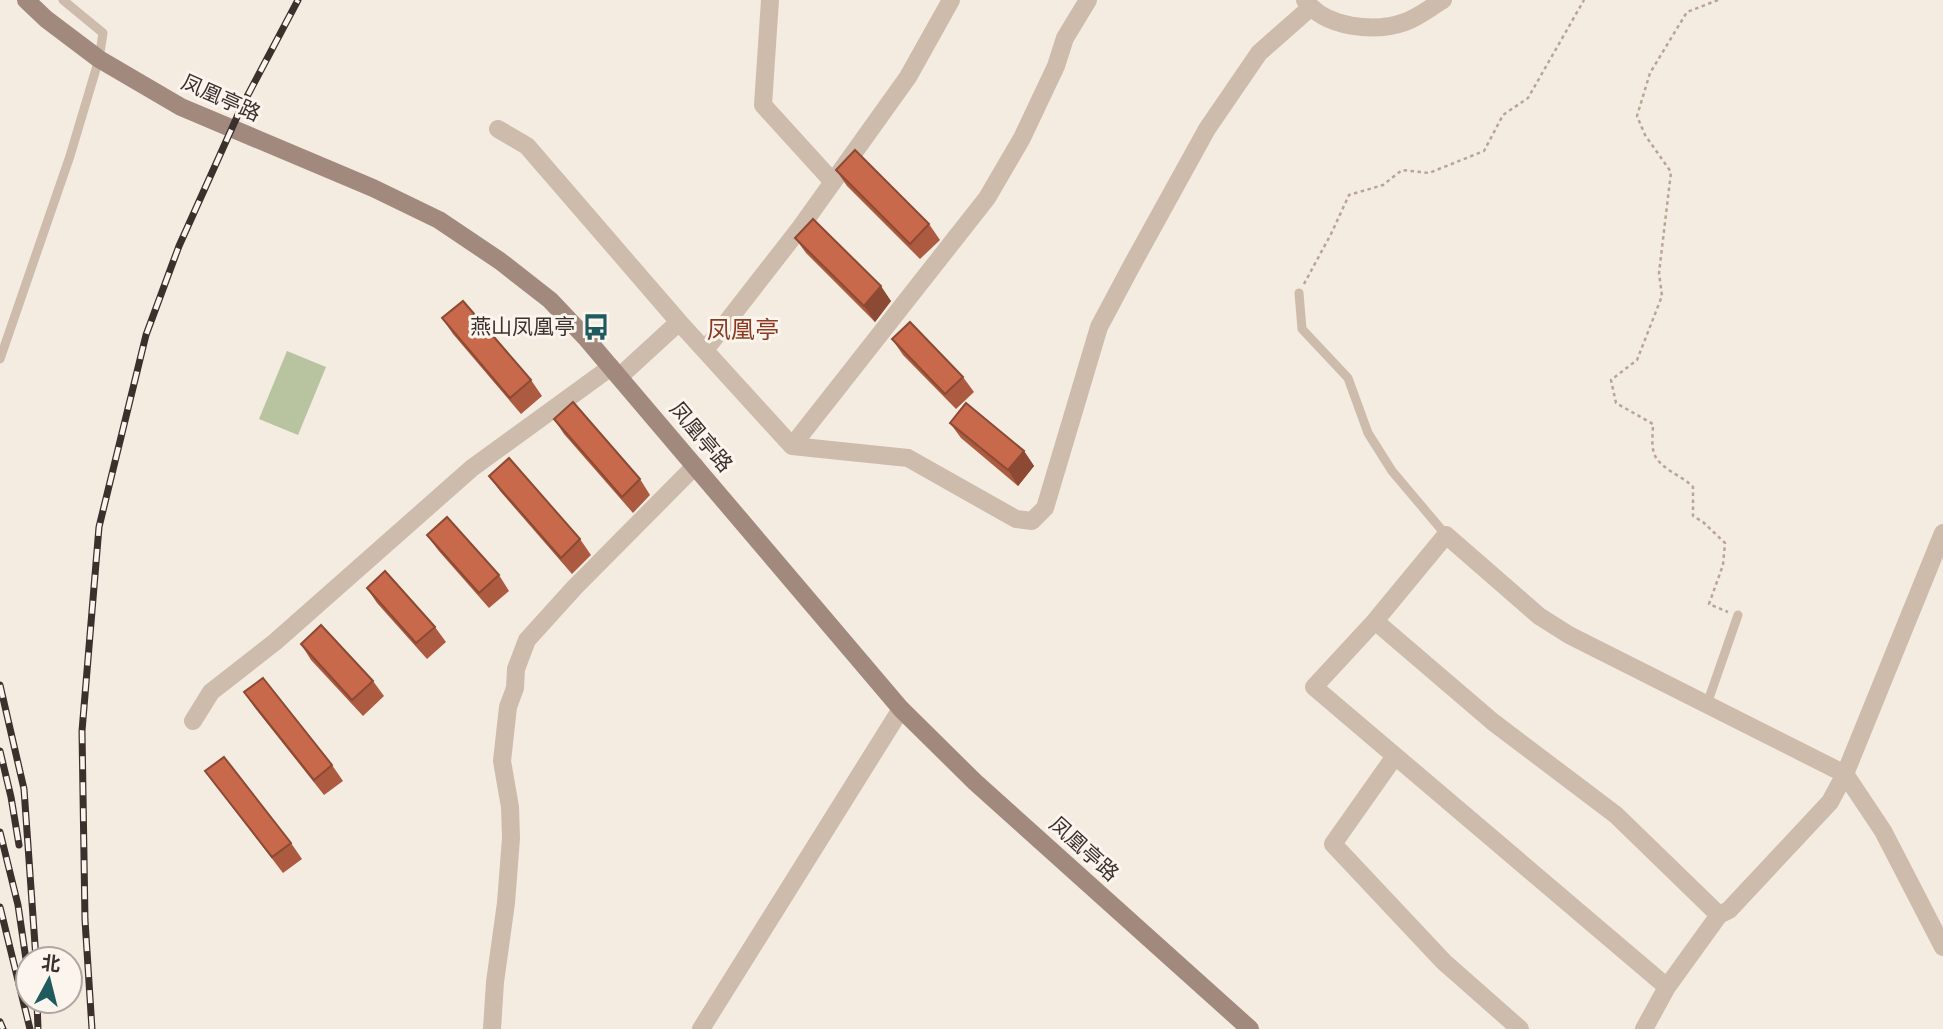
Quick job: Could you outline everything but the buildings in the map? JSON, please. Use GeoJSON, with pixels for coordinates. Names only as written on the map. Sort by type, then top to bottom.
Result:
{"type":"FeatureCollection","features":[{"type":"Feature","properties":{"kind":"street","name":"凤凰亭路"},"geometry":{"type":"LineString","coordinates":[[26,0],[46,19],[99,59],[181,107],[373,188],[439,220],[500,261],[550,300],[615,372],[901,709],[975,782],[1250,1029]]}},
{"type":"Feature","properties":{"kind":"street"},"geometry":{"type":"LineString","coordinates":[[770,0],[763,104],[833,182]]}},
{"type":"Feature","properties":{"kind":"street"},"geometry":{"type":"LineString","coordinates":[[705,350],[833,182],[908,77],[951,0]]}},
{"type":"Feature","properties":{"kind":"street"},"geometry":{"type":"LineString","coordinates":[[792,446],[986,198],[1022,138],[1056,66],[1065,38],[1088,0]]}},
{"type":"Feature","properties":{"kind":"street"},"geometry":{"type":"LineString","coordinates":[[498,129],[527,146],[679,322],[792,446],[908,458],[1016,519],[1032,521],[1045,508],[1100,327],[1207,130],[1259,53],[1307,4],[1332,21],[1371,28],[1409,21],[1443,0]]}},
{"type":"Feature","properties":{"kind":"street"},"geometry":{"type":"LineString","coordinates":[[193,721],[211,692],[275,642],[472,468],[615,372],[679,322]]}},
{"type":"Feature","properties":{"kind":"street"},"geometry":{"type":"LineString","coordinates":[[492,1029],[495,982],[506,904],[510,838],[510,807],[502,761],[508,707],[515,688],[516,669],[527,640],[575,587],[695,466]]}},
{"type":"Feature","properties":{"kind":"street"},"geometry":{"type":"LineString","coordinates":[[1644,1029],[1667,987],[1719,915],[1729,910],[1830,802],[1845,774],[1943,533]]}},
{"type":"Feature","properties":{"kind":"street"},"geometry":{"type":"LineString","coordinates":[[1667,987],[1314,687],[1375,621],[1446,535],[1539,616],[1569,635],[1845,774],[1882,831],[1943,947]]}},
{"type":"Feature","properties":{"kind":"street"},"geometry":{"type":"LineString","coordinates":[[1375,621],[1493,722],[1616,815],[1719,915]]}},
{"type":"Feature","properties":{"kind":"street"},"geometry":{"type":"LineString","coordinates":[[701,1029],[901,709]]}},
{"type":"Feature","properties":{"kind":"street"},"geometry":{"type":"LineString","coordinates":[[1395,756],[1333,844],[1444,961],[1520,1029]]}},
{"type":"Feature","properties":{"kind":"lane"},"geometry":{"type":"LineString","coordinates":[[0,359],[70,156],[99,59],[103,33],[63,0]]}},
{"type":"Feature","properties":{"kind":"lane"},"geometry":{"type":"LineString","coordinates":[[1299,293],[1302,329],[1348,378],[1368,433],[1392,471],[1446,535]]}},
{"type":"Feature","properties":{"kind":"lane"},"geometry":{"type":"LineString","coordinates":[[1707,704],[1738,615]]}},
{"type":"Feature","properties":{"kind":"path"},"geometry":{"type":"LineString","coordinates":[[1299,293],[1349,195],[1383,186],[1402,170],[1429,173],[1484,150],[1503,115],[1528,98],[1584,0]]}},
{"type":"Feature","properties":{"kind":"path"},"geometry":{"type":"LineString","coordinates":[[1718,0],[1687,12],[1650,74],[1637,116],[1645,135],[1671,172],[1659,273],[1662,296],[1637,360],[1611,380],[1616,402],[1653,424],[1654,454],[1658,460],[1693,487],[1693,516],[1725,543],[1723,565],[1709,604],[1738,615]]}},
{"type":"Feature","properties":{"kind":"green space"},"geometry":{"type":"Polygon","coordinates":[[[287,351],[326,367],[298,435],[259,419],[287,351]]]}},
{"type":"Feature","properties":{"kind":"railway"},"geometry":{"type":"LineString","coordinates":[[92,1029],[85,920],[82,731],[99,527],[146,335],[179,246],[241,108],[298,0]]}},
{"type":"Feature","properties":{"kind":"railway"},"geometry":{"type":"LineString","coordinates":[[0,685],[24,789],[35,945]]}},
{"type":"Feature","properties":{"kind":"railway"},"geometry":{"type":"LineString","coordinates":[[0,751],[19,845]]}},
{"type":"Feature","properties":{"kind":"railway"},"geometry":{"type":"LineString","coordinates":[[0,832],[18,905],[24,945]]}},
{"type":"Feature","properties":{"kind":"railway"},"geometry":{"type":"LineString","coordinates":[[0,907],[30,1029]]}},
{"type":"Feature","properties":{"kind":"railway"},"geometry":{"type":"LineString","coordinates":[[38,1015],[38,1029]]}},
{"type":"Feature","properties":{"kind":"railway"},"geometry":{"type":"LineString","coordinates":[[0,1022],[3,1029]]}},
{"type":"Feature","properties":{"kind":"place","name":"燕山凤凰亭"},"geometry":{"type":"Point","coordinates":[596,327]}},
{"type":"Feature","properties":{"kind":"district","name":"凤凰亭"},"geometry":{"type":"Point","coordinates":[743,330]}}]}
